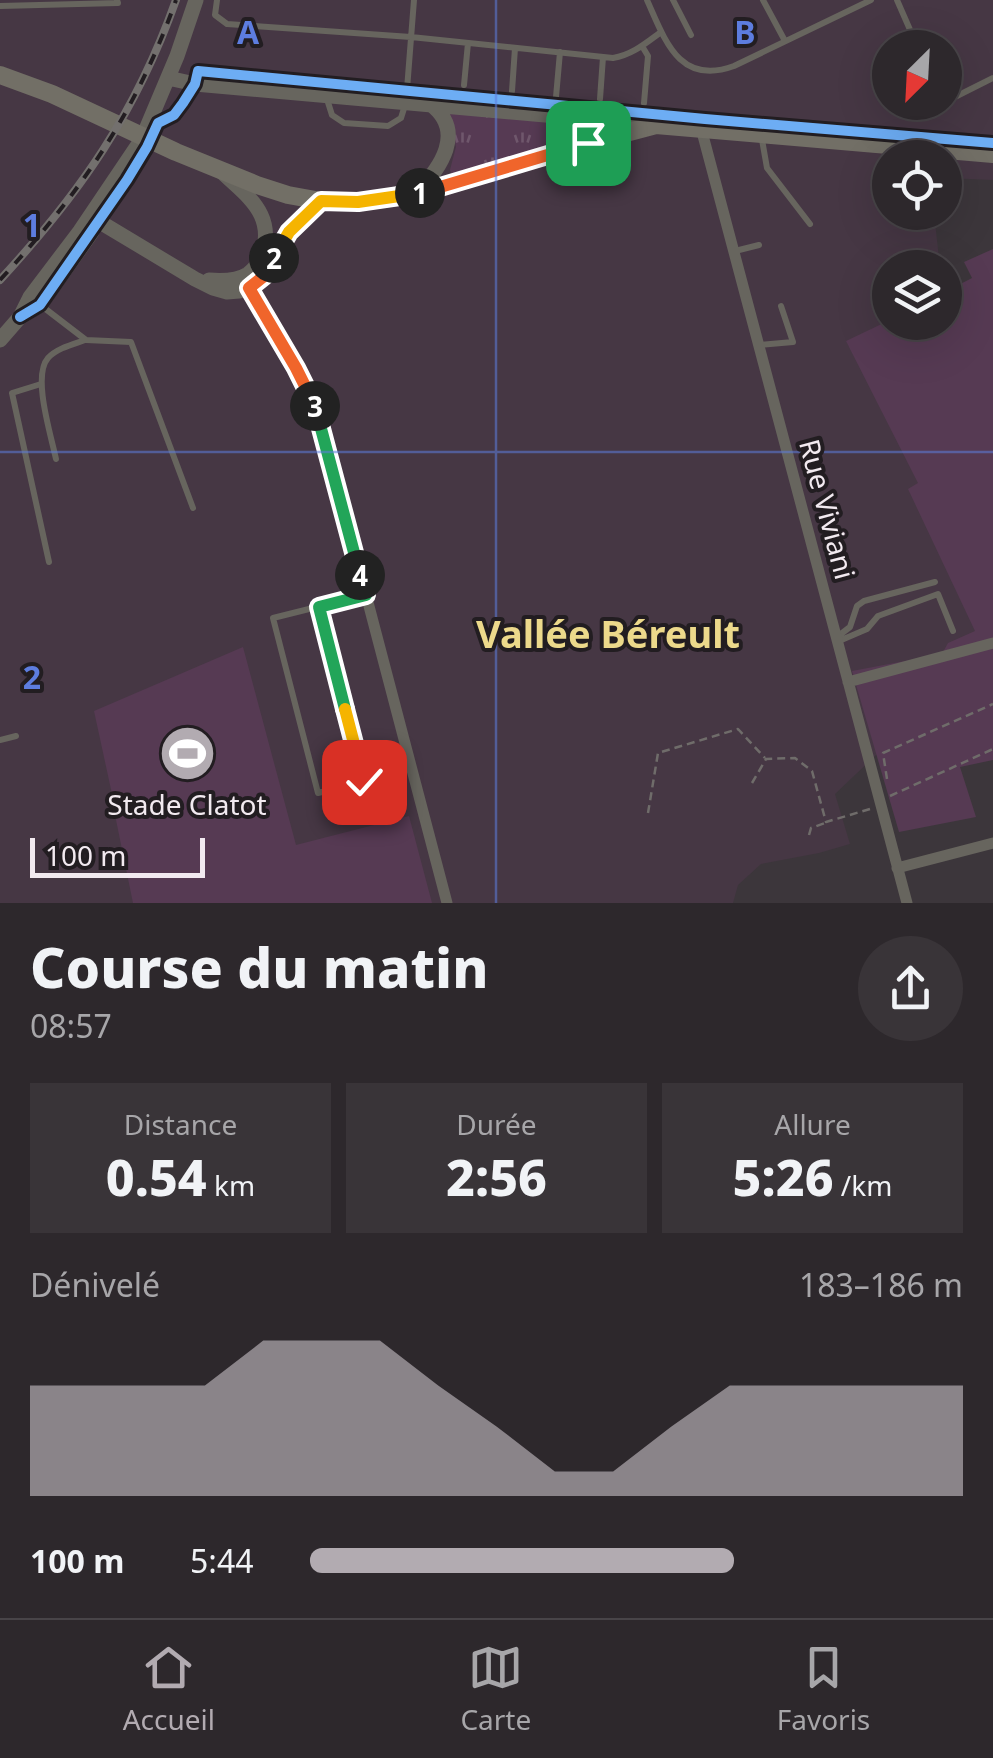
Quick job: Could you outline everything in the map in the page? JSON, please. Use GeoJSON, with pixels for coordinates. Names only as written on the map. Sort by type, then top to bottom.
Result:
{"type":"FeatureCollection","features":[{"type":"Feature","properties":{"kind":"main road"},"geometry":{"type":"LineString","coordinates":[[0,74],[219,170],[288,195],[321,201],[358,202],[413,195],[656,125],[993,154]]}},
{"type":"Feature","properties":{"kind":"street"},"geometry":{"type":"LineString","coordinates":[[0,340],[35,301],[94,219],[142,138],[172,80],[176,56],[196,0]]}},
{"type":"Feature","properties":{"kind":"street"},"geometry":{"type":"LineString","coordinates":[[172,80],[656,125]]}},
{"type":"Feature","properties":{"kind":"street"},"geometry":{"type":"LineString","coordinates":[[413,195],[444,160],[448,144],[446,122],[430,104]]}},
{"type":"Feature","properties":{"kind":"street","name":"Rue Viviani"},"geometry":{"type":"LineString","coordinates":[[701,128],[906,903]]}},
{"type":"Feature","properties":{"kind":"street"},"geometry":{"type":"LineString","coordinates":[[94,219],[194,279],[227,292],[239,291],[258,263],[266,231],[261,215],[246,194],[219,170]]}},
{"type":"Feature","properties":{"kind":"street"},"geometry":{"type":"LineString","coordinates":[[245,282],[264,276],[289,232],[321,201]]}},
{"type":"Feature","properties":{"kind":"street"},"geometry":{"type":"LineString","coordinates":[[245,282],[318,412],[447,903]]}},
{"type":"Feature","properties":{"kind":"street"},"geometry":{"type":"LineString","coordinates":[[848,682],[993,644]]}},
{"type":"Feature","properties":{"kind":"street"},"geometry":{"type":"LineString","coordinates":[[898,868],[993,842]]}},
{"type":"Feature","properties":{"kind":"lane"},"geometry":{"type":"LineString","coordinates":[[217,0],[214,15],[227,24],[411,37],[603,57],[624,56],[661,32]]}},
{"type":"Feature","properties":{"kind":"lane"},"geometry":{"type":"LineString","coordinates":[[326,95],[332,115],[344,123],[388,126],[401,118],[406,102],[414,0]]}},
{"type":"Feature","properties":{"kind":"lane"},"geometry":{"type":"LineString","coordinates":[[647,0],[670,50],[691,67],[706,72],[720,71],[871,0]]}},
{"type":"Feature","properties":{"kind":"lane"},"geometry":{"type":"LineString","coordinates":[[674,0],[691,35]]}},
{"type":"Feature","properties":{"kind":"lane"},"geometry":{"type":"LineString","coordinates":[[764,0],[785,42]]}},
{"type":"Feature","properties":{"kind":"lane"},"geometry":{"type":"LineString","coordinates":[[897,0],[910,30]]}},
{"type":"Feature","properties":{"kind":"lane"},"geometry":{"type":"LineString","coordinates":[[0,6],[118,1]]}},
{"type":"Feature","properties":{"kind":"lane"},"geometry":{"type":"LineString","coordinates":[[464,85],[468,43]]}},
{"type":"Feature","properties":{"kind":"lane"},"geometry":{"type":"LineString","coordinates":[[642,46],[648,56],[644,103]]}},
{"type":"Feature","properties":{"kind":"lane"},"geometry":{"type":"LineString","coordinates":[[512,91],[516,48]]}},
{"type":"Feature","properties":{"kind":"lane"},"geometry":{"type":"LineString","coordinates":[[556,97],[560,52]]}},
{"type":"Feature","properties":{"kind":"lane"},"geometry":{"type":"LineString","coordinates":[[600,99],[603,57]]}},
{"type":"Feature","properties":{"kind":"lane"},"geometry":{"type":"LineString","coordinates":[[962,93],[993,78]]}},
{"type":"Feature","properties":{"kind":"lane"},"geometry":{"type":"LineString","coordinates":[[761,133],[767,168],[810,224]]}},
{"type":"Feature","properties":{"kind":"lane"},"geometry":{"type":"LineString","coordinates":[[734,252],[759,245]]}},
{"type":"Feature","properties":{"kind":"lane"},"geometry":{"type":"LineString","coordinates":[[35,301],[86,340]]}},
{"type":"Feature","properties":{"kind":"lane"},"geometry":{"type":"LineString","coordinates":[[759,345],[793,342],[781,306]]}},
{"type":"Feature","properties":{"kind":"lane"},"geometry":{"type":"LineString","coordinates":[[56,459],[40,375],[48,357],[86,340],[131,342],[193,508]]}},
{"type":"Feature","properties":{"kind":"lane"},"geometry":{"type":"LineString","coordinates":[[41,384],[12,392],[49,562]]}},
{"type":"Feature","properties":{"kind":"lane"},"geometry":{"type":"LineString","coordinates":[[837,640],[850,627],[857,606],[864,600],[935,582]]}},
{"type":"Feature","properties":{"kind":"lane"},"geometry":{"type":"LineString","coordinates":[[837,640],[867,628],[878,616],[938,594],[953,631]]}},
{"type":"Feature","properties":{"kind":"lane"},"geometry":{"type":"LineString","coordinates":[[319,607],[364,782],[318,794],[273,618],[366,595]]}},
{"type":"Feature","properties":{"kind":"lane"},"geometry":{"type":"LineString","coordinates":[[0,740],[16,736]]}},
{"type":"Feature","properties":{"kind":"path"},"geometry":{"type":"LineString","coordinates":[[888,782],[883,754],[993,704]]}},
{"type":"Feature","properties":{"kind":"path"},"geometry":{"type":"LineString","coordinates":[[648,813],[658,753],[738,729],[766,758],[795,758],[812,770],[826,822]]}},
{"type":"Feature","properties":{"kind":"path"},"geometry":{"type":"LineString","coordinates":[[809,835],[811,828],[880,803],[993,749]]}},
{"type":"Feature","properties":{"kind":"path"},"geometry":{"type":"LineString","coordinates":[[752,783],[766,758]]}},
{"type":"Feature","properties":{"kind":"shaded area"},"geometry":{"type":"Polygon","coordinates":[[[0,0],[993,0],[993,180],[962,179],[962,140],[872,140],[872,230],[936,230],[938,250],[872,250],[872,340],[947,340],[979,657],[835,794],[850,844],[761,864],[738,885],[733,903],[0,903],[0,0]]]}},
{"type":"Feature","properties":{"kind":"green space"},"geometry":{"type":"Polygon","coordinates":[[[438,107],[535,117],[590,128],[587,134],[452,175],[456,147],[451,119],[438,107]]]}},
{"type":"Feature","properties":{"kind":"green space"},"geometry":{"type":"Polygon","coordinates":[[[993,249],[993,760],[960,767],[976,817],[899,832],[852,671],[942,654],[948,643],[975,631],[908,489],[918,483],[846,341],[872,329],[872,340],[962,340],[962,283],[972,278],[964,262],[993,249]]]}},
{"type":"Feature","properties":{"kind":"green space","name":"Stade Clatot"},"geometry":{"type":"Polygon","coordinates":[[[243,647],[296,845],[409,816],[432,903],[133,903],[112,815],[112,794],[94,711],[243,647]]]}},
{"type":"Feature","properties":{"kind":"railway"},"geometry":{"type":"LineString","coordinates":[[0,280],[56,215],[103,149],[143,79],[176,0]]}},
{"type":"Feature","properties":{"kind":"cycle path"},"geometry":{"type":"LineString","coordinates":[[20,317],[40,305],[127,180],[158,123],[174,115],[183,103],[198,71],[993,143]]}},
{"type":"Feature","properties":{"kind":"place","name":"Stade Clatot"},"geometry":{"type":"Point","coordinates":[187,753]}},
{"type":"Feature","properties":{"kind":"district","name":"Vallée Béreult"},"geometry":{"type":"Point","coordinates":[608,633]}},
{"type":"Feature","properties":{"kind":"route"},"geometry":{"type":"LineString","coordinates":[[364,782],[319,607],[366,595],[318,412],[249,288],[264,276],[289,232],[321,201],[358,202],[413,195],[588,143]]}}]}
